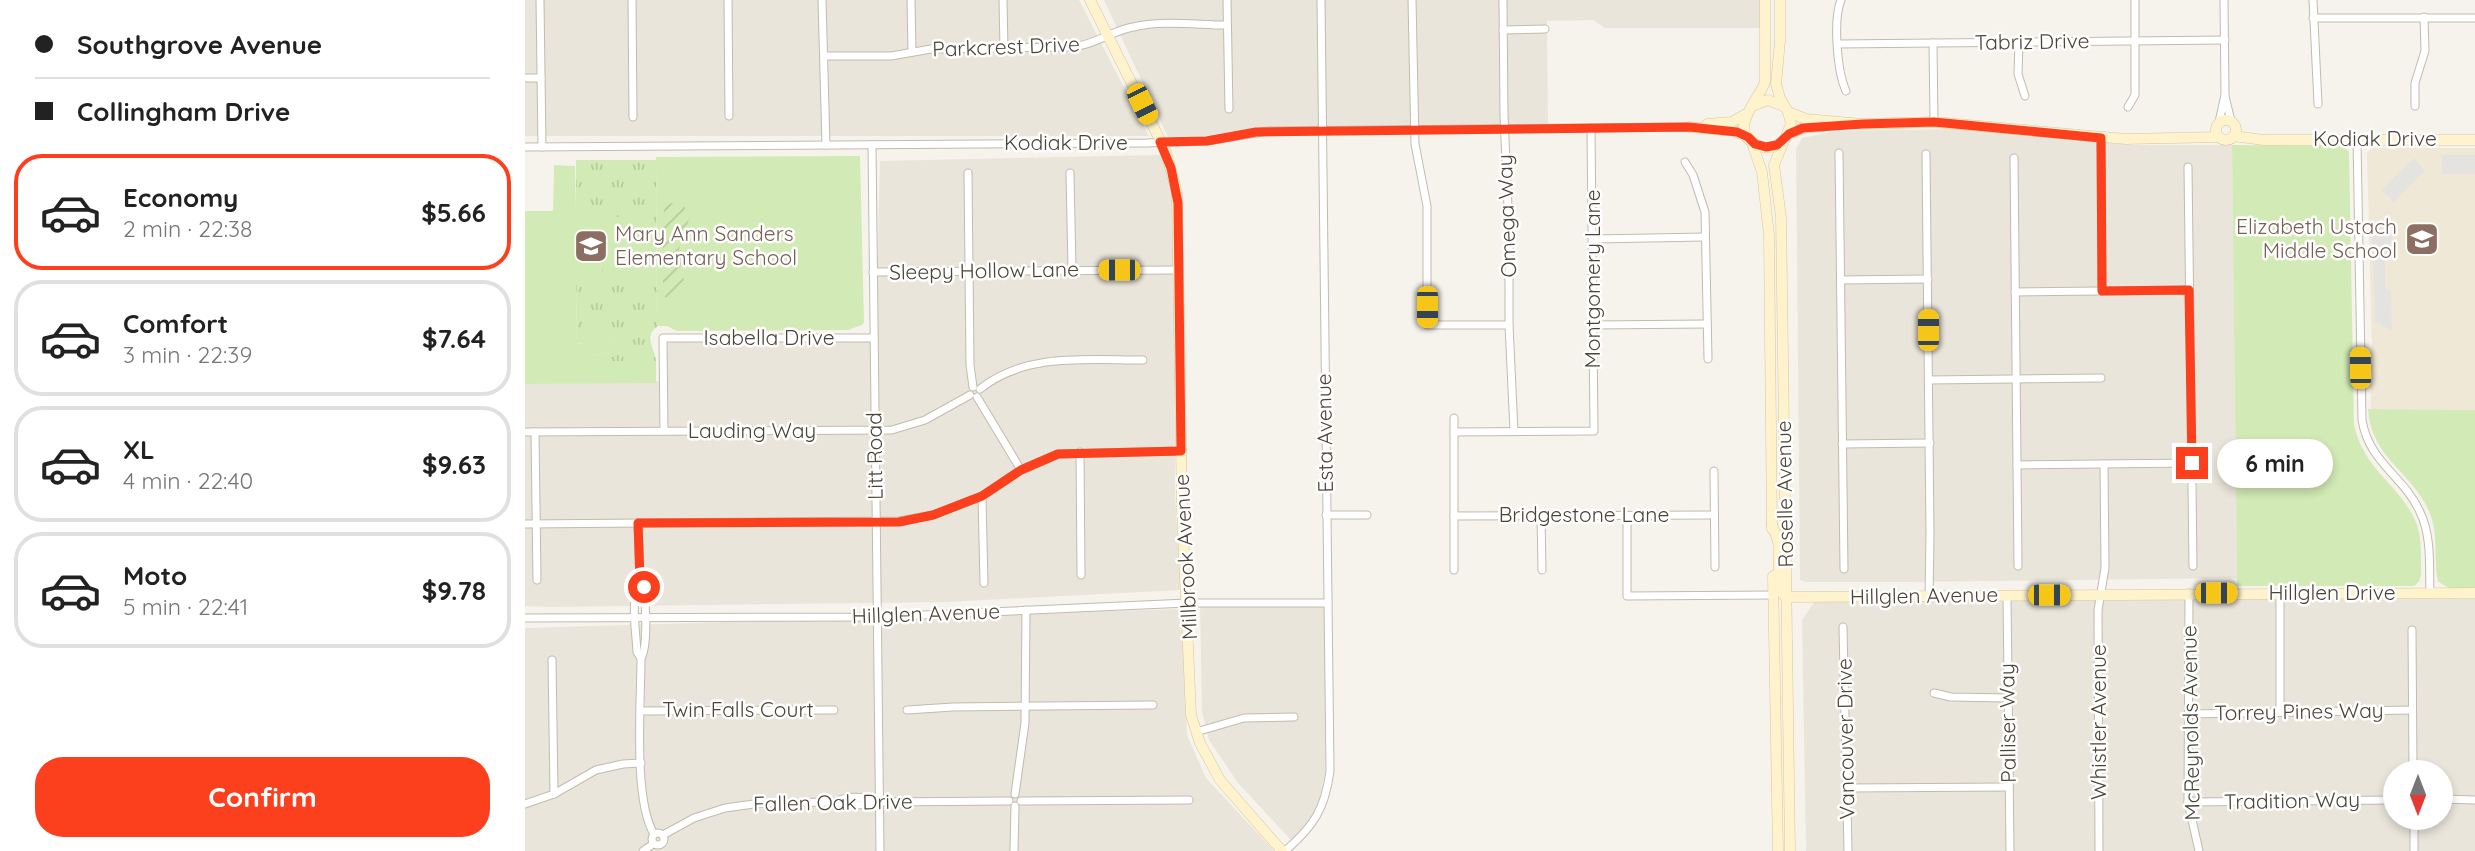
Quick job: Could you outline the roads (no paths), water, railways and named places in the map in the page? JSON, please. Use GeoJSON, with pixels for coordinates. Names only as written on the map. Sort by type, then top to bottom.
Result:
{"type":"FeatureCollection","features":[{"type":"Feature","properties":{"kind":"street"},"geometry":{"type":"LineString","coordinates":[[540,0],[542,147]]}},
{"type":"Feature","properties":{"kind":"street"},"geometry":{"type":"LineString","coordinates":[[632,0],[633,117]]}},
{"type":"Feature","properties":{"kind":"street"},"geometry":{"type":"LineString","coordinates":[[728,0],[729,116]]}},
{"type":"Feature","properties":{"kind":"street"},"geometry":{"type":"LineString","coordinates":[[822,0],[825,145]]}},
{"type":"Feature","properties":{"kind":"street"},"geometry":{"type":"LineString","coordinates":[[911,0],[912,51]]}},
{"type":"Feature","properties":{"kind":"street"},"geometry":{"type":"LineString","coordinates":[[1003,0],[1004,48]]}},
{"type":"Feature","properties":{"kind":"street","name":"Millbrook Avenue"},"geometry":{"type":"LineString","coordinates":[[1090,0],[1160,142],[1171,168],[1177,193],[1181,451],[1191,715],[1209,763],[1220,780],[1284,851]]}},
{"type":"Feature","properties":{"kind":"street"},"geometry":{"type":"LineString","coordinates":[[1227,0],[1230,109]]}},
{"type":"Feature","properties":{"kind":"street","name":"Esta Avenue"},"geometry":{"type":"LineString","coordinates":[[1284,851],[1315,821],[1328,784],[1330,765],[1321,0]]}},
{"type":"Feature","properties":{"kind":"street"},"geometry":{"type":"LineString","coordinates":[[1412,0],[1414,130],[1427,206],[1427,325],[1509,325]]}},
{"type":"Feature","properties":{"kind":"street","name":"Omega Way"},"geometry":{"type":"LineString","coordinates":[[1503,0],[1509,325],[1514,431]]}},
{"type":"Feature","properties":{"kind":"street"},"geometry":{"type":"LineString","coordinates":[[1765,0],[1766,78],[1762,91],[1749,110],[1744,129],[1749,139],[1761,146],[1769,147],[1803,128],[1934,122],[2101,138],[2218,137],[2224,140],[2233,136],[2236,130],[2225,95]]}},
{"type":"Feature","properties":{"kind":"street"},"geometry":{"type":"LineString","coordinates":[[1780,0],[1780,41],[1776,76],[1778,93],[1791,124],[1787,137]]}},
{"type":"Feature","properties":{"kind":"street"},"geometry":{"type":"LineString","coordinates":[[1841,0],[1837,11],[1838,44],[1841,80],[1846,91]]}},
{"type":"Feature","properties":{"kind":"street"},"geometry":{"type":"LineString","coordinates":[[2128,107],[2136,95],[2135,0]]}},
{"type":"Feature","properties":{"kind":"street"},"geometry":{"type":"LineString","coordinates":[[2218,137],[2215,131],[2225,95],[2224,0]]}},
{"type":"Feature","properties":{"kind":"street"},"geometry":{"type":"LineString","coordinates":[[2313,0],[2318,104]]}},
{"type":"Feature","properties":{"kind":"street"},"geometry":{"type":"LineString","coordinates":[[2416,106],[2416,83],[2425,51],[2424,17]]}},
{"type":"Feature","properties":{"kind":"street"},"geometry":{"type":"LineString","coordinates":[[2313,18],[2475,18]]}},
{"type":"Feature","properties":{"kind":"street","name":"Parkcrest Drive"},"geometry":{"type":"LineString","coordinates":[[824,56],[883,56],[931,49],[1078,47],[1137,26],[1227,24]]}},
{"type":"Feature","properties":{"kind":"street"},"geometry":{"type":"LineString","coordinates":[[1503,30],[1545,29]]}},
{"type":"Feature","properties":{"kind":"street","name":"Tabriz Drive"},"geometry":{"type":"LineString","coordinates":[[1838,44],[2225,40]]}},
{"type":"Feature","properties":{"kind":"street"},"geometry":{"type":"LineString","coordinates":[[2019,42],[2018,74],[2025,96]]}},
{"type":"Feature","properties":{"kind":"street"},"geometry":{"type":"LineString","coordinates":[[1933,43],[1934,122]]}},
{"type":"Feature","properties":{"kind":"street"},"geometry":{"type":"LineString","coordinates":[[525,78],[541,78]]}},
{"type":"Feature","properties":{"kind":"street"},"geometry":{"type":"LineString","coordinates":[[1749,110],[1768,100],[1806,119],[1863,124]]}},
{"type":"Feature","properties":{"kind":"street","name":"Kodiak Drive"},"geometry":{"type":"LineString","coordinates":[[1689,127],[1732,122],[1749,110]]}},
{"type":"Feature","properties":{"kind":"street"},"geometry":{"type":"LineString","coordinates":[[2190,137],[2225,120],[2232,123]]}},
{"type":"Feature","properties":{"kind":"street","name":"Kodiak Drive"},"geometry":{"type":"LineString","coordinates":[[2232,123],[2275,139]]}},
{"type":"Feature","properties":{"kind":"street","name":"Kodiak Drive"},"geometry":{"type":"LineString","coordinates":[[525,147],[1160,142],[1207,141],[1268,131],[1504,128],[1689,127],[1734,131],[1749,139]]}},
{"type":"Feature","properties":{"kind":"street","name":"Montgomery Lane"},"geometry":{"type":"LineString","coordinates":[[1514,431],[1594,431],[1591,128]]}},
{"type":"Feature","properties":{"kind":"street","name":"Kodiak Drive"},"geometry":{"type":"LineString","coordinates":[[2233,136],[2264,140],[2475,140]]}},
{"type":"Feature","properties":{"kind":"street","name":"Roselle Avenue"},"geometry":{"type":"LineString","coordinates":[[1787,137],[1774,167],[1781,217],[1790,851]]}},
{"type":"Feature","properties":{"kind":"street"},"geometry":{"type":"LineString","coordinates":[[2101,138],[2102,291]]}},
{"type":"Feature","properties":{"kind":"street","name":"Roselle Avenue"},"geometry":{"type":"LineString","coordinates":[[1749,139],[1761,166],[1769,235],[1778,851]]}},
{"type":"Feature","properties":{"kind":"street"},"geometry":{"type":"LineString","coordinates":[[2357,139],[2362,421],[2373,453],[2413,499],[2426,525],[2430,593]]}},
{"type":"Feature","properties":{"kind":"street","name":"Litt Road"},"geometry":{"type":"LineString","coordinates":[[872,145],[880,851]]}},
{"type":"Feature","properties":{"kind":"street"},"geometry":{"type":"LineString","coordinates":[[1839,153],[1844,569]]}},
{"type":"Feature","properties":{"kind":"street"},"geometry":{"type":"LineString","coordinates":[[1926,153],[1929,596]]}},
{"type":"Feature","properties":{"kind":"street"},"geometry":{"type":"LineString","coordinates":[[2014,158],[2018,566]]}},
{"type":"Feature","properties":{"kind":"street"},"geometry":{"type":"LineString","coordinates":[[1685,162],[1700,192],[1705,212],[1708,359]]}},
{"type":"Feature","properties":{"kind":"street"},"geometry":{"type":"LineString","coordinates":[[2187,167],[2193,566]]}},
{"type":"Feature","properties":{"kind":"street"},"geometry":{"type":"LineString","coordinates":[[968,173],[970,365],[975,392],[1021,470]]}},
{"type":"Feature","properties":{"kind":"street"},"geometry":{"type":"LineString","coordinates":[[1070,173],[1072,270]]}},
{"type":"Feature","properties":{"kind":"street"},"geometry":{"type":"LineString","coordinates":[[1594,239],[1705,237]]}},
{"type":"Feature","properties":{"kind":"street","name":"Sleepy Hollow Lane"},"geometry":{"type":"LineString","coordinates":[[873,272],[1179,270]]}},
{"type":"Feature","properties":{"kind":"street"},"geometry":{"type":"LineString","coordinates":[[1841,280],[1928,279]]}},
{"type":"Feature","properties":{"kind":"street"},"geometry":{"type":"LineString","coordinates":[[2015,292],[2189,290]]}},
{"type":"Feature","properties":{"kind":"street"},"geometry":{"type":"LineString","coordinates":[[1594,325],[1707,324]]}},
{"type":"Feature","properties":{"kind":"street","name":"Isabella Drive"},"geometry":{"type":"LineString","coordinates":[[664,431],[663,338],[874,338]]}},
{"type":"Feature","properties":{"kind":"street","name":"Lauding Way"},"geometry":{"type":"LineString","coordinates":[[525,432],[899,429],[917,424],[1012,370],[1059,360],[1143,360]]}},
{"type":"Feature","properties":{"kind":"street"},"geometry":{"type":"LineString","coordinates":[[1929,380],[2101,378]]}},
{"type":"Feature","properties":{"kind":"street"},"geometry":{"type":"LineString","coordinates":[[1454,418],[1454,569]]}},
{"type":"Feature","properties":{"kind":"street"},"geometry":{"type":"LineString","coordinates":[[1454,432],[1514,431]]}},
{"type":"Feature","properties":{"kind":"street"},"geometry":{"type":"LineString","coordinates":[[535,432],[537,580]]}},
{"type":"Feature","properties":{"kind":"street"},"geometry":{"type":"LineString","coordinates":[[1843,444],[1930,443]]}},
{"type":"Feature","properties":{"kind":"street"},"geometry":{"type":"LineString","coordinates":[[525,524],[899,522],[933,515],[982,496],[1021,470],[1049,456],[1080,452],[1181,451]]}},
{"type":"Feature","properties":{"kind":"street"},"geometry":{"type":"LineString","coordinates":[[1080,452],[1081,575]]}},
{"type":"Feature","properties":{"kind":"street"},"geometry":{"type":"LineString","coordinates":[[2017,465],[2192,463]]}},
{"type":"Feature","properties":{"kind":"street","name":"Whistler Avenue"},"geometry":{"type":"LineString","coordinates":[[2099,851],[2098,610],[2105,568],[2104,464]]}},
{"type":"Feature","properties":{"kind":"street"},"geometry":{"type":"LineString","coordinates":[[1714,471],[1715,567]]}},
{"type":"Feature","properties":{"kind":"street"},"geometry":{"type":"LineString","coordinates":[[982,496],[984,583]]}},
{"type":"Feature","properties":{"kind":"street"},"geometry":{"type":"LineString","coordinates":[[1326,515],[1367,515]]}},
{"type":"Feature","properties":{"kind":"street","name":"Bridgestone Lane"},"geometry":{"type":"LineString","coordinates":[[1454,516],[1714,515]]}},
{"type":"Feature","properties":{"kind":"street"},"geometry":{"type":"LineString","coordinates":[[1542,516],[1542,569]]}},
{"type":"Feature","properties":{"kind":"street"},"geometry":{"type":"LineString","coordinates":[[1627,516],[1627,596],[1773,596]]}},
{"type":"Feature","properties":{"kind":"street"},"geometry":{"type":"LineString","coordinates":[[638,523],[640,580],[644,587],[640,618],[644,653],[641,659],[644,808],[654,834],[659,833],[661,843]]}},
{"type":"Feature","properties":{"kind":"street"},"geometry":{"type":"LineString","coordinates":[[1772,525],[1779,544],[1780,587],[1786,597]]}},
{"type":"Feature","properties":{"kind":"street","name":"Hillglen Avenue"},"geometry":{"type":"LineString","coordinates":[[1786,597],[2189,593]]}},
{"type":"Feature","properties":{"kind":"street","name":"Hillglen Drive"},"geometry":{"type":"LineString","coordinates":[[2189,593],[2475,593]]}},
{"type":"Feature","properties":{"kind":"street","name":"McReynolds Avenue"},"geometry":{"type":"LineString","coordinates":[[2189,593],[2188,802],[2199,851]]}},
{"type":"Feature","properties":{"kind":"street"},"geometry":{"type":"LineString","coordinates":[[2280,593],[2280,712]]}},
{"type":"Feature","properties":{"kind":"street","name":"Palliser Way"},"geometry":{"type":"LineString","coordinates":[[2007,595],[2010,851]]}},
{"type":"Feature","properties":{"kind":"street","name":"Hillglen Avenue"},"geometry":{"type":"LineString","coordinates":[[525,618],[878,617],[1187,603],[1328,603]]}},
{"type":"Feature","properties":{"kind":"street"},"geometry":{"type":"LineString","coordinates":[[1014,851],[1015,801],[1025,706],[1026,610]]}},
{"type":"Feature","properties":{"kind":"street","name":"Vancouver Drive"},"geometry":{"type":"LineString","coordinates":[[1843,627],[1848,851]]}},
{"type":"Feature","properties":{"kind":"street"},"geometry":{"type":"LineString","coordinates":[[2412,630],[2413,760]]}},
{"type":"Feature","properties":{"kind":"street"},"geometry":{"type":"LineString","coordinates":[[552,660],[554,794]]}},
{"type":"Feature","properties":{"kind":"street"},"geometry":{"type":"LineString","coordinates":[[1934,693],[1951,697],[2008,698]]}},
{"type":"Feature","properties":{"kind":"street"},"geometry":{"type":"LineString","coordinates":[[907,710],[1153,705]]}},
{"type":"Feature","properties":{"kind":"street","name":"Twin Falls Court"},"geometry":{"type":"LineString","coordinates":[[641,711],[834,709]]}},
{"type":"Feature","properties":{"kind":"street","name":"Torrey Pines Way"},"geometry":{"type":"LineString","coordinates":[[2188,714],[2411,710]]}},
{"type":"Feature","properties":{"kind":"street"},"geometry":{"type":"LineString","coordinates":[[1196,732],[1244,718],[1294,717]]}},
{"type":"Feature","properties":{"kind":"street"},"geometry":{"type":"LineString","coordinates":[[525,804],[554,794],[596,771],[623,764],[641,763]]}},
{"type":"Feature","properties":{"kind":"street"},"geometry":{"type":"LineString","coordinates":[[1847,788],[2009,787]]}},
{"type":"Feature","properties":{"kind":"street"},"geometry":{"type":"LineString","coordinates":[[2453,799],[2475,800]]}},
{"type":"Feature","properties":{"kind":"street","name":"Fallen Oak Drive"},"geometry":{"type":"LineString","coordinates":[[643,851],[661,843],[694,818],[725,808],[761,803],[836,802],[868,805],[879,802],[1189,800]]}},
{"type":"Feature","properties":{"kind":"street","name":"Tradition Way"},"geometry":{"type":"LineString","coordinates":[[2188,802],[2383,800]]}},
{"type":"Feature","properties":{"kind":"street"},"geometry":{"type":"LineString","coordinates":[[2414,830],[2414,851]]}},
{"type":"Feature","properties":{"kind":"place","name":"Elizabeth Ustach Middle School"},"geometry":{"type":"Point","coordinates":[2422,239]}},
{"type":"Feature","properties":{"kind":"place","name":"Mary Ann Sanders Elementary School"},"geometry":{"type":"Point","coordinates":[591,246]}}]}
